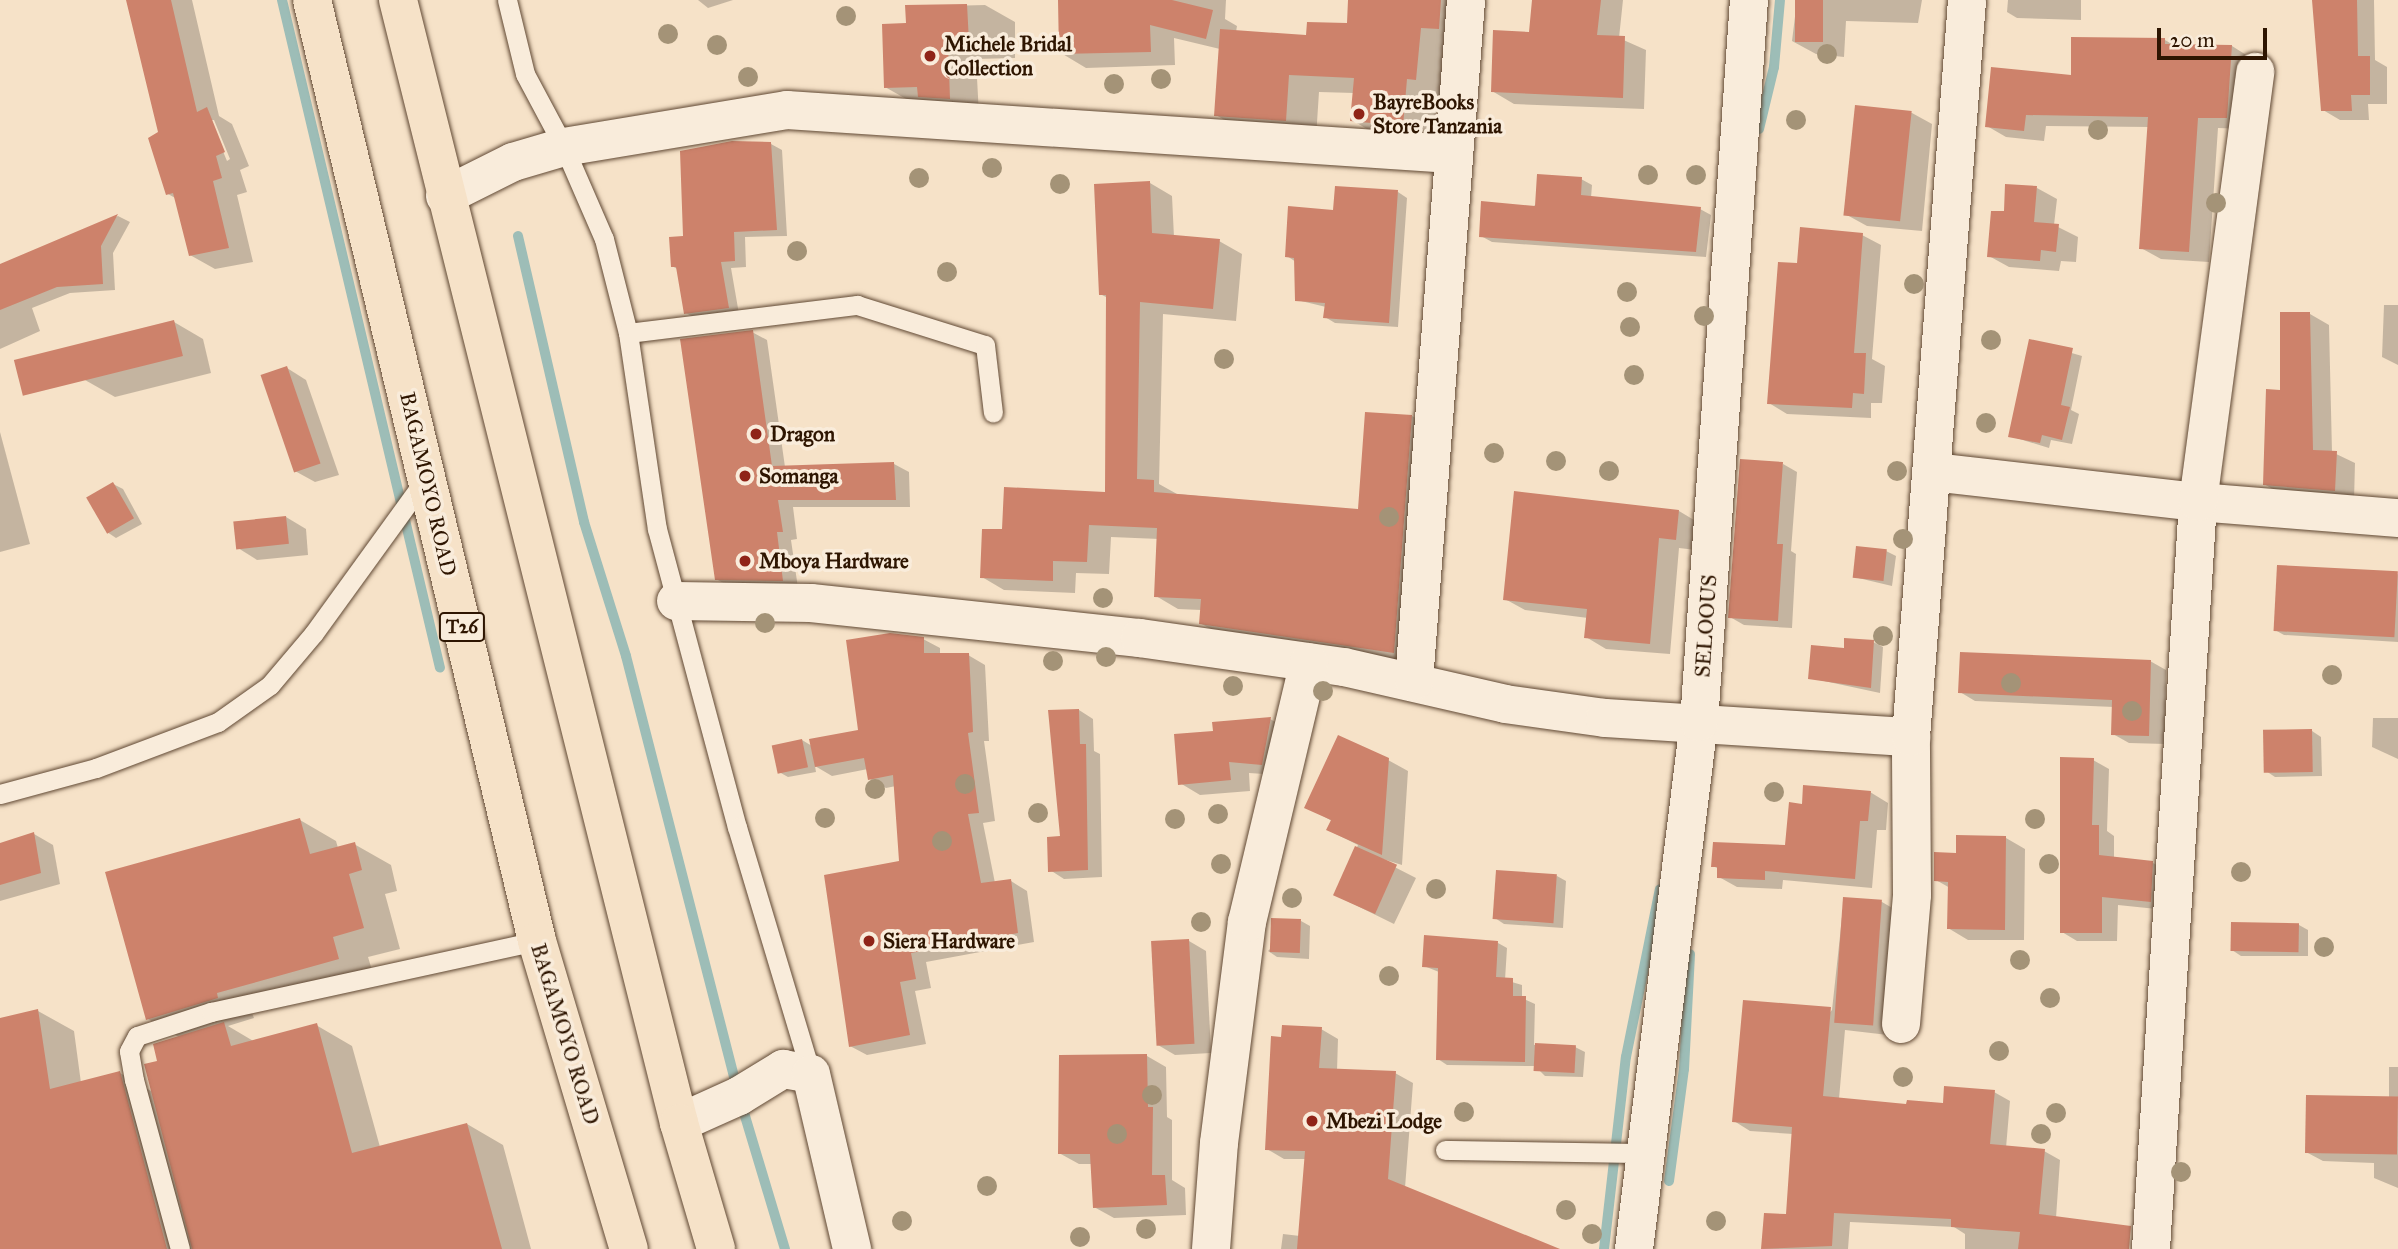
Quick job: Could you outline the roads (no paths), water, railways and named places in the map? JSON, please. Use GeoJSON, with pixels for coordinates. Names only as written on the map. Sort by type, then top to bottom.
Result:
{"type":"FeatureCollection","features":[{"type":"Feature","properties":{"kind":"highway","name":"BAGAMOYO ROAD"},"geometry":{"type":"LineString","coordinates":[[312,0],[537,941],[629,1249]]}},
{"type":"Feature","properties":{"kind":"highway"},"geometry":{"type":"LineString","coordinates":[[398,0],[679,1123],[716,1249]]}},
{"type":"Feature","properties":{"kind":"street"},"geometry":{"type":"LineString","coordinates":[[1414,681],[1452,154],[1466,0]]}},
{"type":"Feature","properties":{"kind":"street","name":"SELOOUS"},"geometry":{"type":"LineString","coordinates":[[1634,1249],[1643,1153],[1699,722],[1749,0]]}},
{"type":"Feature","properties":{"kind":"street"},"geometry":{"type":"LineString","coordinates":[[1901,1024],[1912,895],[1911,737],[1933,472],[1951,168],[1967,0]]}},
{"type":"Feature","properties":{"kind":"street"},"geometry":{"type":"LineString","coordinates":[[2151,1249],[2198,502],[2255,72]]}},
{"type":"Feature","properties":{"kind":"street"},"geometry":{"type":"LineString","coordinates":[[445,196],[513,162],[564,147],[787,110],[1452,154]]}},
{"type":"Feature","properties":{"kind":"street"},"geometry":{"type":"LineString","coordinates":[[1933,472],[2198,502],[2398,518]]}},
{"type":"Feature","properties":{"kind":"street"},"geometry":{"type":"LineString","coordinates":[[676,601],[824,604],[1140,638],[1309,662],[1414,681],[1505,704],[1605,718],[1911,737]]}},
{"type":"Feature","properties":{"kind":"street"},"geometry":{"type":"LineString","coordinates":[[1211,1249],[1219,1143],[1247,922],[1309,662]]}},
{"type":"Feature","properties":{"kind":"street"},"geometry":{"type":"LineString","coordinates":[[679,1123],[739,1096],[783,1069],[811,1074],[852,1249]]}},
{"type":"Feature","properties":{"kind":"lane"},"geometry":{"type":"LineString","coordinates":[[508,0],[525,74],[564,147],[604,239],[628,332],[657,528],[811,1074]]}},
{"type":"Feature","properties":{"kind":"lane"},"geometry":{"type":"LineString","coordinates":[[628,332],[857,305],[985,345],[993,413]]}},
{"type":"Feature","properties":{"kind":"lane"},"geometry":{"type":"LineString","coordinates":[[0,794],[96,768],[218,722],[270,685],[314,633],[426,477]]}},
{"type":"Feature","properties":{"kind":"lane"},"geometry":{"type":"LineString","coordinates":[[180,1249],[134,1080],[129,1051],[137,1036],[211,1012],[537,941]]}},
{"type":"Feature","properties":{"kind":"lane"},"geometry":{"type":"LineString","coordinates":[[1445,1150],[1643,1153]]}},
{"type":"Feature","properties":{"kind":"waterway"},"geometry":{"type":"LineString","coordinates":[[282,0],[440,668]]}},
{"type":"Feature","properties":{"kind":"waterway"},"geometry":{"type":"LineString","coordinates":[[1759,129],[1774,67],[1780,0]]}},
{"type":"Feature","properties":{"kind":"waterway"},"geometry":{"type":"LineString","coordinates":[[518,236],[584,522],[626,656],[739,1096],[785,1249]]}},
{"type":"Feature","properties":{"kind":"waterway"},"geometry":{"type":"LineString","coordinates":[[1604,1249],[1626,1057],[1660,889]]}},
{"type":"Feature","properties":{"kind":"waterway"},"geometry":{"type":"LineString","coordinates":[[1669,1181],[1684,1069],[1690,954]]}},
{"type":"Feature","properties":{"kind":"place","name":"Michele Bridal Collection"},"geometry":{"type":"Point","coordinates":[930,56]}},
{"type":"Feature","properties":{"kind":"place","name":"BayreBooks Store Tanzania"},"geometry":{"type":"Point","coordinates":[1359,114]}},
{"type":"Feature","properties":{"kind":"place","name":"Dragon"},"geometry":{"type":"Point","coordinates":[756,434]}},
{"type":"Feature","properties":{"kind":"place","name":"Somanga"},"geometry":{"type":"Point","coordinates":[745,476]}},
{"type":"Feature","properties":{"kind":"place","name":"Mboya Hardware"},"geometry":{"type":"Point","coordinates":[745,561]}},
{"type":"Feature","properties":{"kind":"place","name":"Siera Hardware"},"geometry":{"type":"Point","coordinates":[869,941]}},
{"type":"Feature","properties":{"kind":"place","name":"Mbezi Lodge"},"geometry":{"type":"Point","coordinates":[1312,1121]}}]}
